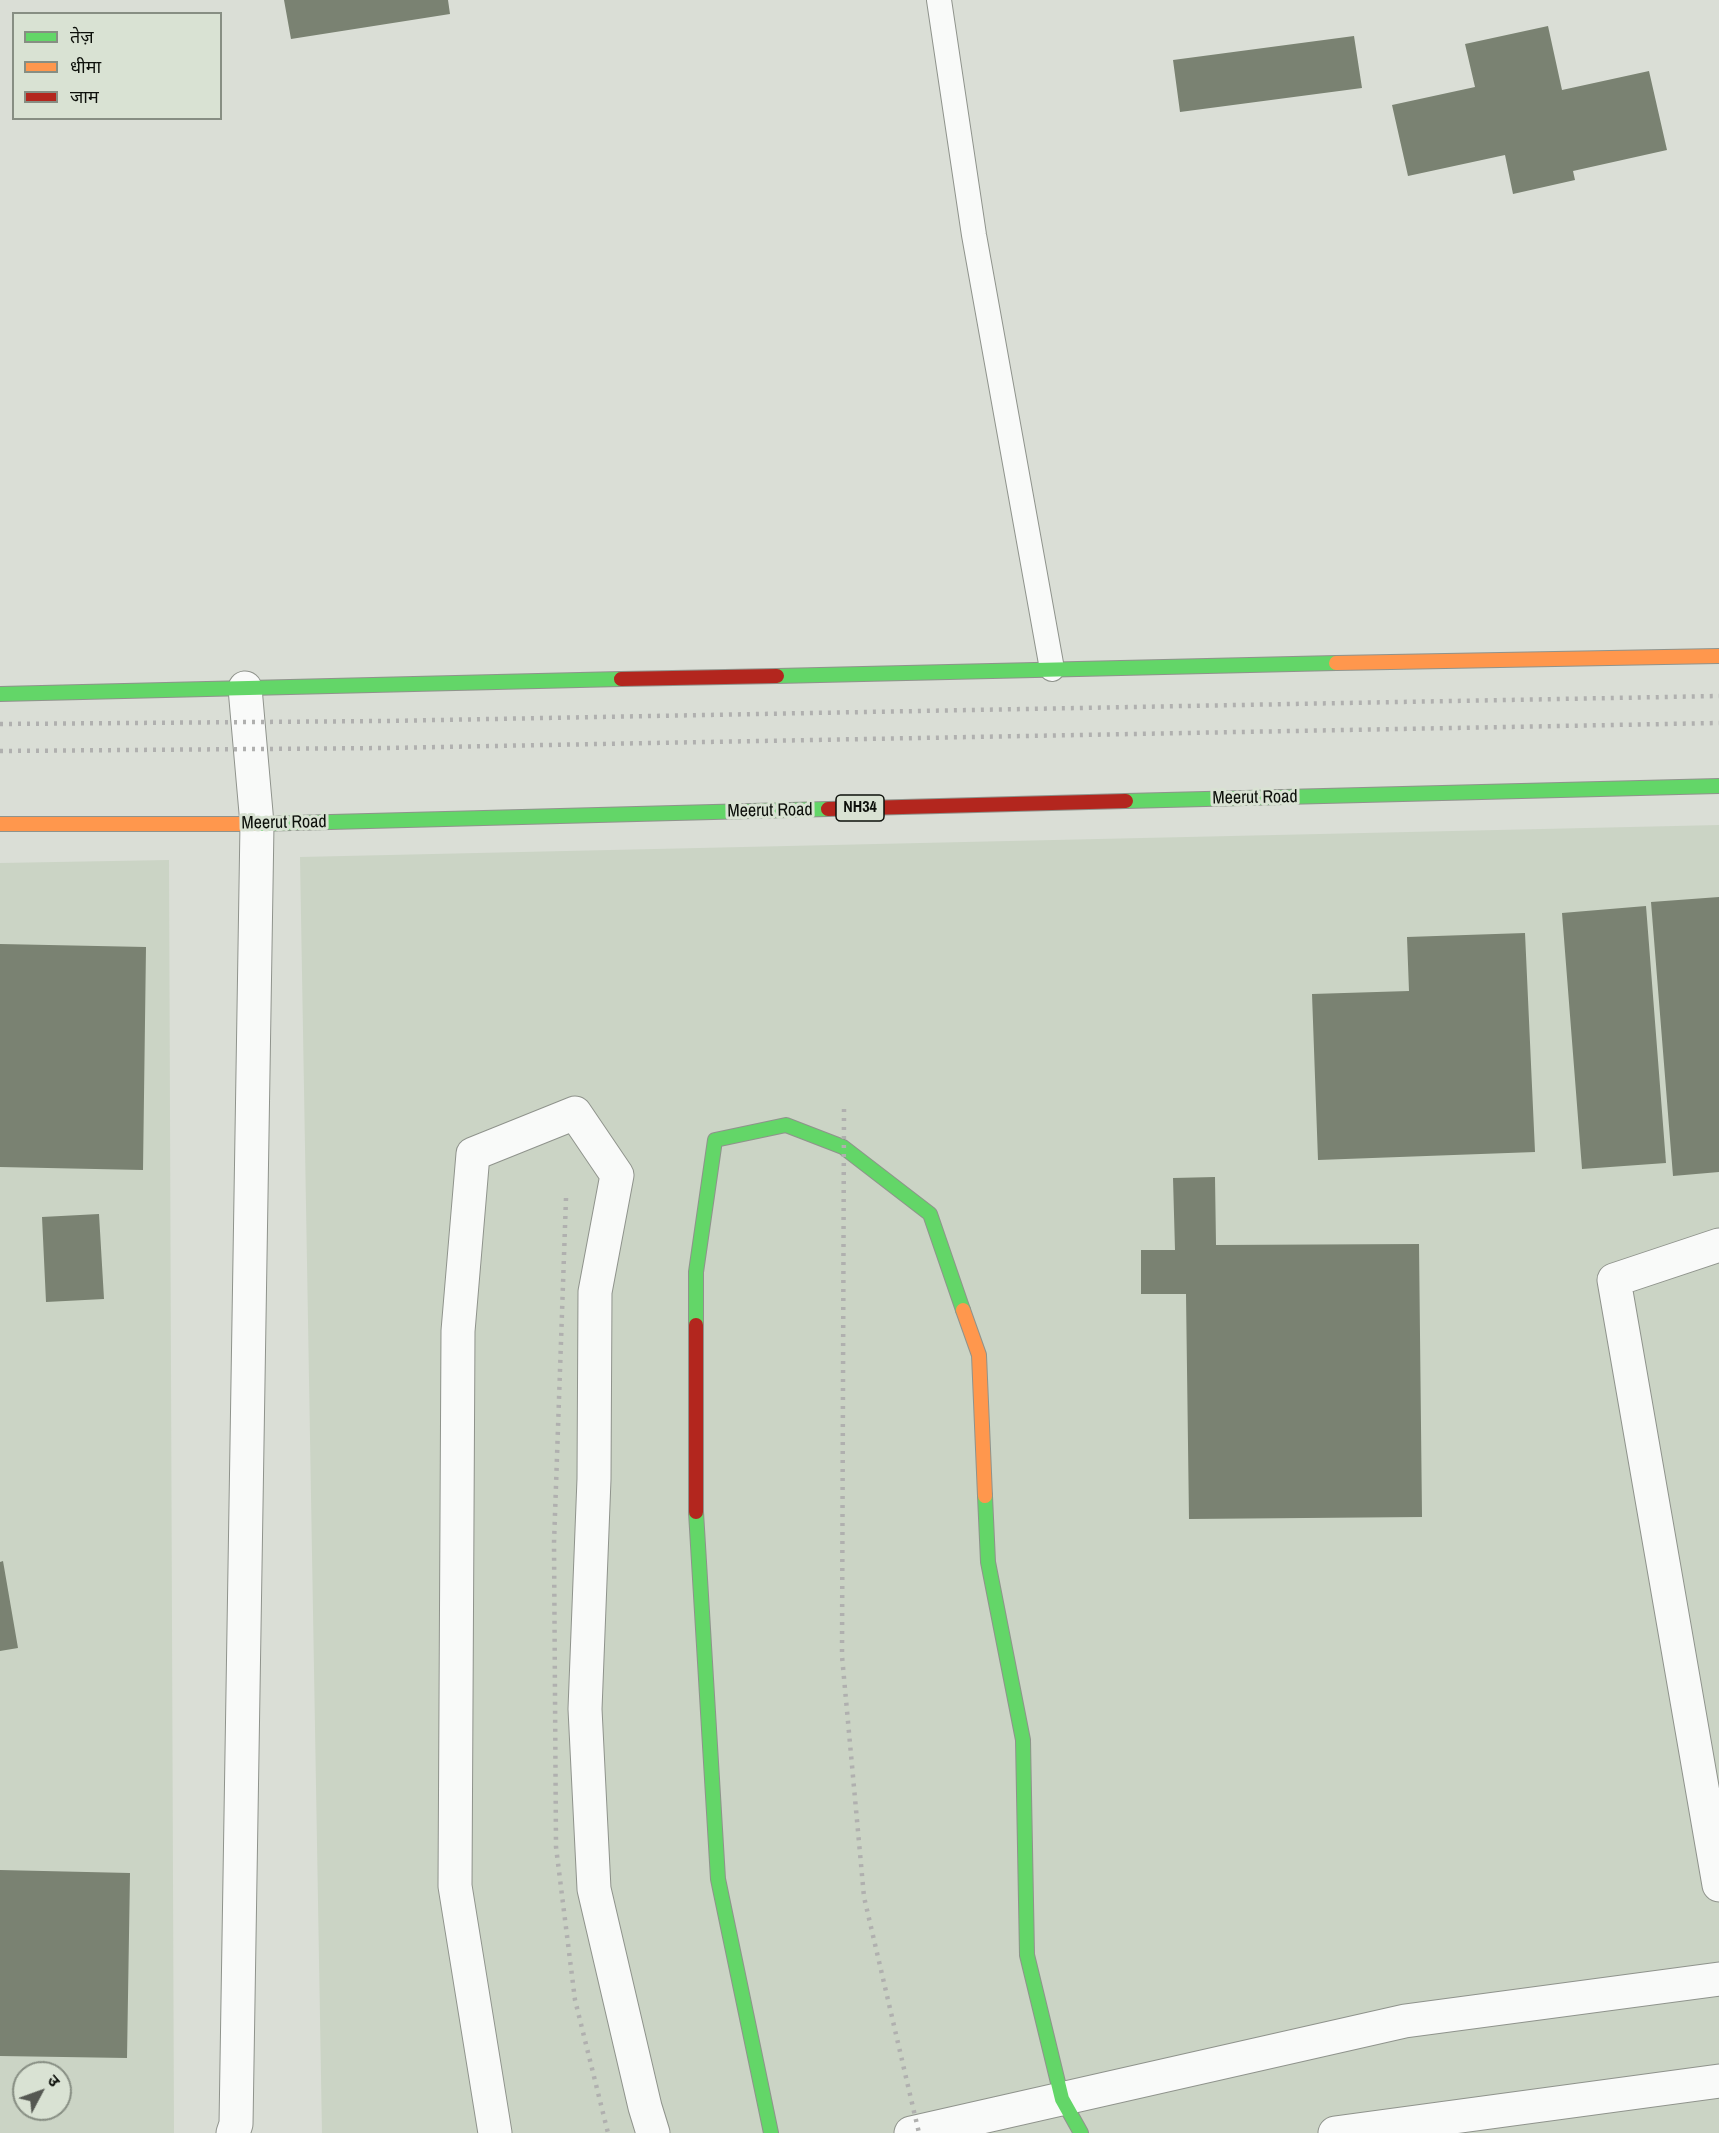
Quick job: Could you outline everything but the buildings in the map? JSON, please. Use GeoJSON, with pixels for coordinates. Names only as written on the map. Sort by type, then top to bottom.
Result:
{"type":"FeatureCollection","features":[{"type":"Feature","properties":{"kind":"main road"},"geometry":{"type":"LineString","coordinates":[[0,694],[1719,656]]}},
{"type":"Feature","properties":{"kind":"main road","name":"Meerut Road"},"geometry":{"type":"LineString","coordinates":[[0,824],[257,824],[1719,786]]}},
{"type":"Feature","properties":{"kind":"main road"},"geometry":{"type":"LineString","coordinates":[[771,2133],[718,1879],[695,1494],[696,1272],[714,1140],[786,1125],[843,1147],[930,1214],[979,1355],[988,1562],[1023,1740],[1028,1954],[1062,2099],[1081,2133]]}},
{"type":"Feature","properties":{"kind":"street"},"geometry":{"type":"LineString","coordinates":[[233,2133],[236,2124],[257,824],[245,688]]}},
{"type":"Feature","properties":{"kind":"street"},"geometry":{"type":"LineString","coordinates":[[495,2133],[455,1887],[458,1331],[473,1154],[575,1113],[617,1175],[595,1292],[594,1479],[585,1709],[594,1889],[653,2133]]}},
{"type":"Feature","properties":{"kind":"street"},"geometry":{"type":"LineString","coordinates":[[1719,1245],[1614,1280],[1719,1885]]}},
{"type":"Feature","properties":{"kind":"street"},"geometry":{"type":"LineString","coordinates":[[911,2133],[1405,2021],[1719,1979]]}},
{"type":"Feature","properties":{"kind":"street"},"geometry":{"type":"LineString","coordinates":[[1335,2133],[1719,2081]]}},
{"type":"Feature","properties":{"kind":"lane"},"geometry":{"type":"LineString","coordinates":[[939,0],[974,235],[1052,669]]}},
{"type":"Feature","properties":{"kind":"shaded area"},"geometry":{"type":"Polygon","coordinates":[[[1719,825],[1719,2133],[322,2133],[300,857],[1719,825]]]}},
{"type":"Feature","properties":{"kind":"shaded area"},"geometry":{"type":"Polygon","coordinates":[[[169,860],[174,2133],[0,2133],[0,863],[169,860]]]}},
{"type":"Feature","properties":{"kind":"railway"},"geometry":{"type":"LineString","coordinates":[[0,724],[385,721],[1719,696]]}},
{"type":"Feature","properties":{"kind":"railway"},"geometry":{"type":"LineString","coordinates":[[0,751],[386,748],[1719,723]]}},
{"type":"Feature","properties":{"kind":"railway"},"geometry":{"type":"LineString","coordinates":[[844,1109],[842,1656],[864,1897],[919,2133]]}},
{"type":"Feature","properties":{"kind":"railway"},"geometry":{"type":"LineString","coordinates":[[566,1198],[554,1543],[556,1847],[575,2000],[608,2133]]}},
{"type":"Feature","properties":{"kind":"traffic: fast"},"geometry":{"type":"LineString","coordinates":[[777,676],[1336,663]]}},
{"type":"Feature","properties":{"kind":"traffic: fast"},"geometry":{"type":"LineString","coordinates":[[0,694],[621,679]]}},
{"type":"Feature","properties":{"kind":"traffic: fast"},"geometry":{"type":"LineString","coordinates":[[1126,801],[1719,786]]}},
{"type":"Feature","properties":{"kind":"traffic: fast"},"geometry":{"type":"LineString","coordinates":[[254,824],[828,809]]}},
{"type":"Feature","properties":{"kind":"traffic: fast"},"geometry":{"type":"LineString","coordinates":[[696,1325],[696,1272],[715,1140],[786,1125],[843,1147],[930,1214],[963,1310]]}},
{"type":"Feature","properties":{"kind":"traffic: fast"},"geometry":{"type":"LineString","coordinates":[[985,1496],[988,1562],[1023,1740],[1027,1955],[1062,2099],[1081,2133]]}},
{"type":"Feature","properties":{"kind":"traffic: fast"},"geometry":{"type":"LineString","coordinates":[[696,1512],[718,1879],[771,2133]]}},
{"type":"Feature","properties":{"kind":"traffic: slow"},"geometry":{"type":"LineString","coordinates":[[1336,663],[1719,656]]}},
{"type":"Feature","properties":{"kind":"traffic: slow"},"geometry":{"type":"LineString","coordinates":[[0,824],[254,824]]}},
{"type":"Feature","properties":{"kind":"traffic: slow"},"geometry":{"type":"LineString","coordinates":[[963,1310],[979,1355],[985,1496]]}},
{"type":"Feature","properties":{"kind":"traffic: jam"},"geometry":{"type":"LineString","coordinates":[[621,679],[777,676]]}},
{"type":"Feature","properties":{"kind":"traffic: jam"},"geometry":{"type":"LineString","coordinates":[[828,809],[1126,801]]}},
{"type":"Feature","properties":{"kind":"traffic: jam"},"geometry":{"type":"LineString","coordinates":[[696,1325],[696,1512]]}}]}
